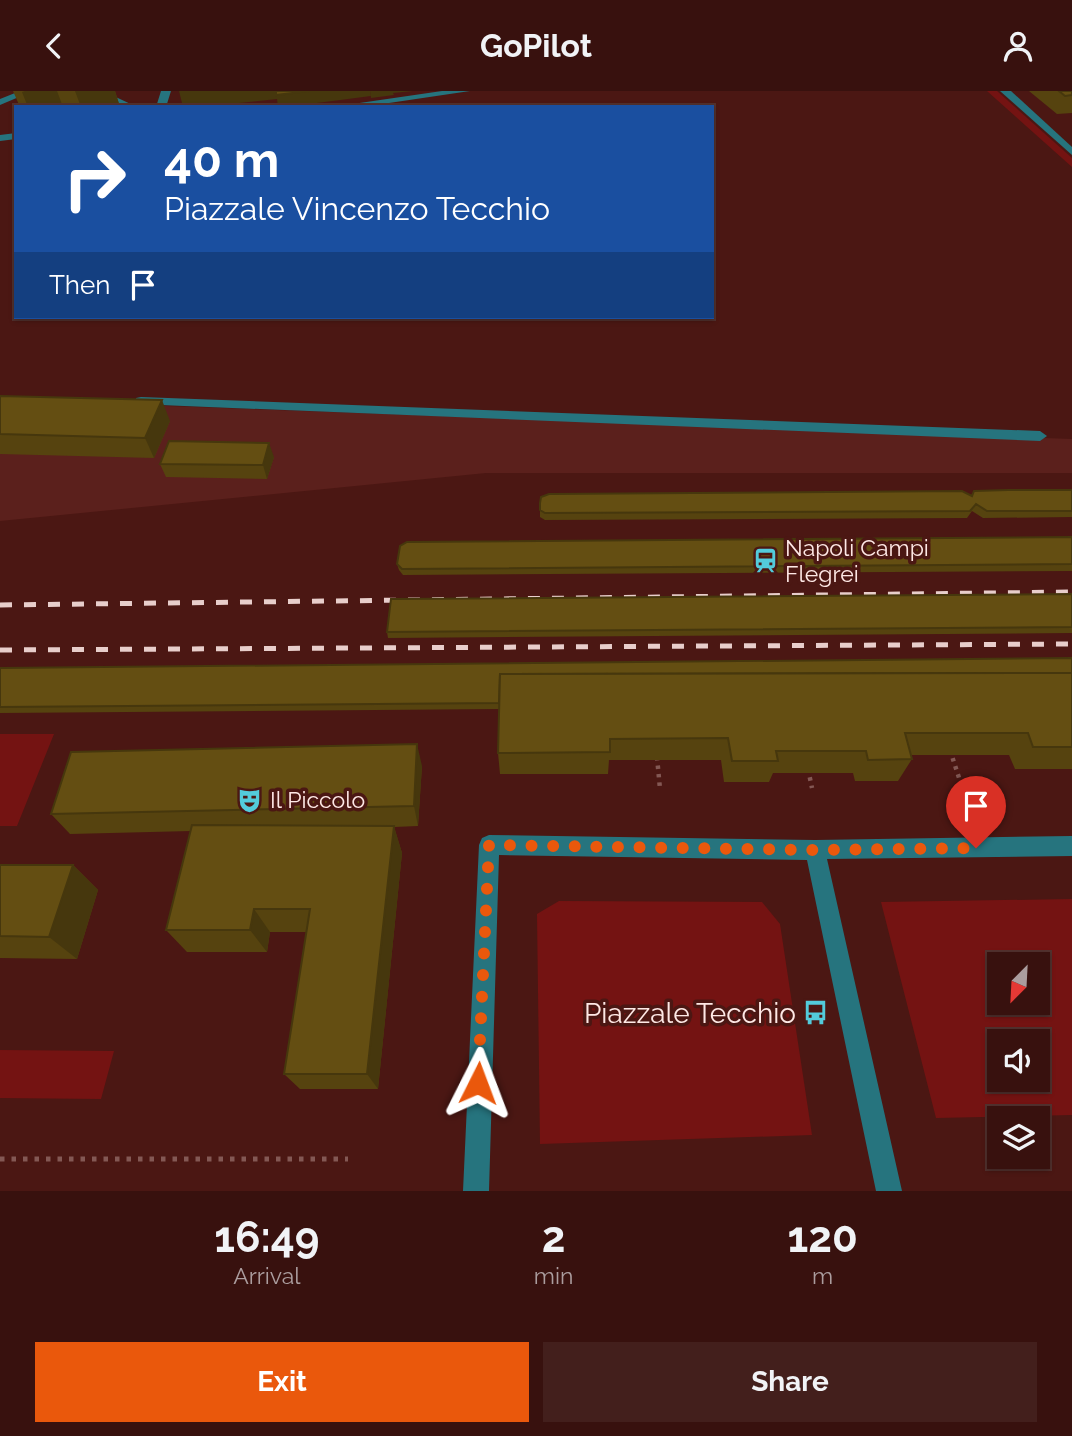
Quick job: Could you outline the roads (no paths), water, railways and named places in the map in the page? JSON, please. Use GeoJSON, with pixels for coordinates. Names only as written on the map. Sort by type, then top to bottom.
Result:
{"type":"FeatureCollection","features":[{"type":"Feature","properties":{"kind":"street"},"geometry":{"type":"LineString","coordinates":[[95,91],[127,105]]}},
{"type":"Feature","properties":{"kind":"street"},"geometry":{"type":"LineString","coordinates":[[346,105],[384,96],[466,91]]}},
{"type":"Feature","properties":{"kind":"street"},"geometry":{"type":"LineString","coordinates":[[1004,91],[1072,152]]}},
{"type":"Feature","properties":{"kind":"street"},"geometry":{"type":"LineString","coordinates":[[0,102],[22,92]]}},
{"type":"Feature","properties":{"kind":"street"},"geometry":{"type":"LineString","coordinates":[[124,400],[1040,436]]}},
{"type":"Feature","properties":{"kind":"street"},"geometry":{"type":"LineString","coordinates":[[477,1191],[477,1110],[489,845],[814,850],[1072,846]]}},
{"type":"Feature","properties":{"kind":"street"},"geometry":{"type":"LineString","coordinates":[[814,850],[890,1191]]}},
{"type":"Feature","properties":{"kind":"railway"},"geometry":{"type":"LineString","coordinates":[[0,605],[1072,592]]}},
{"type":"Feature","properties":{"kind":"railway"},"geometry":{"type":"LineString","coordinates":[[0,650],[1072,644]]}},
{"type":"Feature","properties":{"kind":"place","name":"Napoli Campi Flegrei"},"geometry":{"type":"Point","coordinates":[765,561]}},
{"type":"Feature","properties":{"kind":"place","name":"Il Piccolo"},"geometry":{"type":"Point","coordinates":[250,800]}},
{"type":"Feature","properties":{"kind":"place","name":"Piazzale Tecchio"},"geometry":{"type":"Point","coordinates":[816,1013]}}]}
